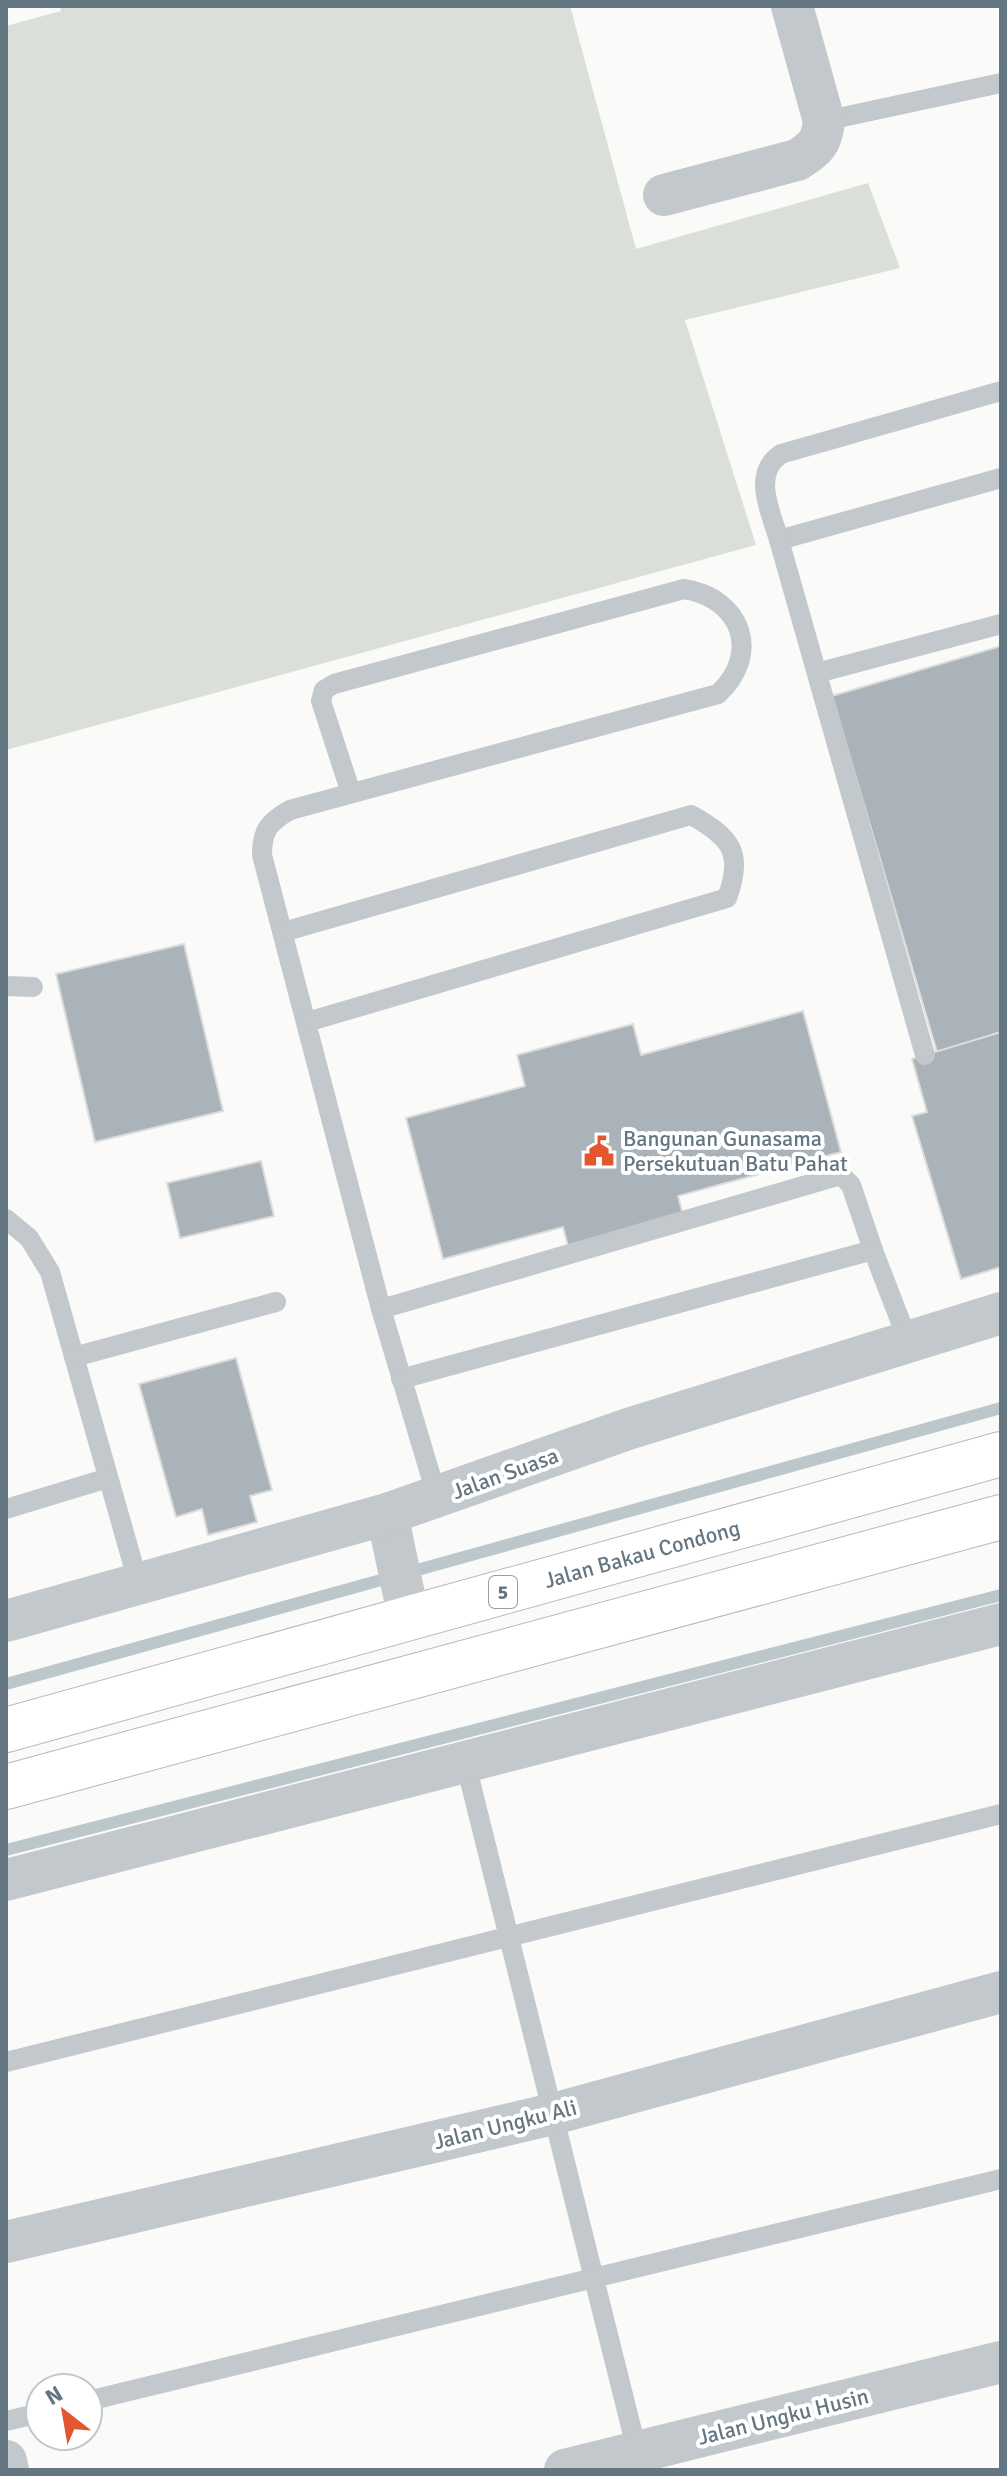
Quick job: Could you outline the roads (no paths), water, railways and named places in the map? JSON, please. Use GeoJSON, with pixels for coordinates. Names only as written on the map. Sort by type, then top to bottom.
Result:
{"type":"FeatureCollection","features":[{"type":"Feature","properties":{"kind":"main road","name":"Jalan Bakau Condong"},"geometry":{"type":"LineString","coordinates":[[6,1730],[398,1567],[1001,1454]]}},
{"type":"Feature","properties":{"kind":"main road"},"geometry":{"type":"LineString","coordinates":[[6,1787],[1001,1517]]}},
{"type":"Feature","properties":{"kind":"street"},"geometry":{"type":"LineString","coordinates":[[664,195],[797,160],[815,149],[822,137],[824,121],[792,6]]}},
{"type":"Feature","properties":{"kind":"street","name":"Jalan Suasa"},"geometry":{"type":"LineString","coordinates":[[6,1621],[138,1582],[398,1567],[437,1497],[628,1429],[1001,1313]]}},
{"type":"Feature","properties":{"kind":"street"},"geometry":{"type":"LineString","coordinates":[[6,1880],[466,1765],[1001,1624]]}},
{"type":"Feature","properties":{"kind":"street","name":"Jalan Ungku Ali"},"geometry":{"type":"LineString","coordinates":[[6,2242],[553,2114],[1001,1992]]}},
{"type":"Feature","properties":{"kind":"street","name":"Jalan Ungku Husin"},"geometry":{"type":"LineString","coordinates":[[565,2470],[640,2461],[1001,2362]]}},
{"type":"Feature","properties":{"kind":"street"},"geometry":{"type":"LineString","coordinates":[[6,2461],[8,2470]]}},
{"type":"Feature","properties":{"kind":"lane"},"geometry":{"type":"LineString","coordinates":[[824,121],[1001,83]]}},
{"type":"Feature","properties":{"kind":"lane"},"geometry":{"type":"LineString","coordinates":[[925,1055],[779,540],[764,474],[769,462],[781,454],[1001,391]]}},
{"type":"Feature","properties":{"kind":"lane"},"geometry":{"type":"LineString","coordinates":[[779,540],[1001,478]]}},
{"type":"Feature","properties":{"kind":"lane"},"geometry":{"type":"LineString","coordinates":[[351,793],[321,701],[324,690],[334,684],[684,589],[716,598],[737,622],[742,646],[740,665],[730,683],[718,694],[290,810],[271,821],[262,837],[262,855],[381,1309],[437,1497]]}},
{"type":"Feature","properties":{"kind":"lane"},"geometry":{"type":"LineString","coordinates":[[817,673],[1001,624]]}},
{"type":"Feature","properties":{"kind":"lane"},"geometry":{"type":"LineString","coordinates":[[283,932],[691,815],[721,832],[734,857],[735,877],[727,898],[307,1022]]}},
{"type":"Feature","properties":{"kind":"lane"},"geometry":{"type":"LineString","coordinates":[[6,986],[33,987]]}},
{"type":"Feature","properties":{"kind":"lane"},"geometry":{"type":"LineString","coordinates":[[381,1309],[841,1175],[851,1185],[908,1341]]}},
{"type":"Feature","properties":{"kind":"lane"},"geometry":{"type":"LineString","coordinates":[[6,1219],[29,1238],[50,1272],[138,1582]]}},
{"type":"Feature","properties":{"kind":"lane"},"geometry":{"type":"LineString","coordinates":[[401,1379],[873,1250]]}},
{"type":"Feature","properties":{"kind":"lane"},"geometry":{"type":"LineString","coordinates":[[74,1357],[276,1302]]}},
{"type":"Feature","properties":{"kind":"lane"},"geometry":{"type":"LineString","coordinates":[[6,1509],[108,1478]]}},
{"type":"Feature","properties":{"kind":"lane"},"geometry":{"type":"LineString","coordinates":[[466,1765],[640,2461]]}},
{"type":"Feature","properties":{"kind":"lane"},"geometry":{"type":"LineString","coordinates":[[6,2062],[1001,1814]]}},
{"type":"Feature","properties":{"kind":"lane"},"geometry":{"type":"LineString","coordinates":[[104,2397],[1001,2179]]}},
{"type":"Feature","properties":{"kind":"waterway"},"geometry":{"type":"LineString","coordinates":[[6,1684],[1001,1408]]}},
{"type":"Feature","properties":{"kind":"waterway"},"geometry":{"type":"LineString","coordinates":[[6,1850],[1001,1595]]}},
{"type":"Feature","properties":{"kind":"place","name":"Bangunan Gunasama Persekutuan Batu Pahat"},"geometry":{"type":"Point","coordinates":[599,1151]}}]}
